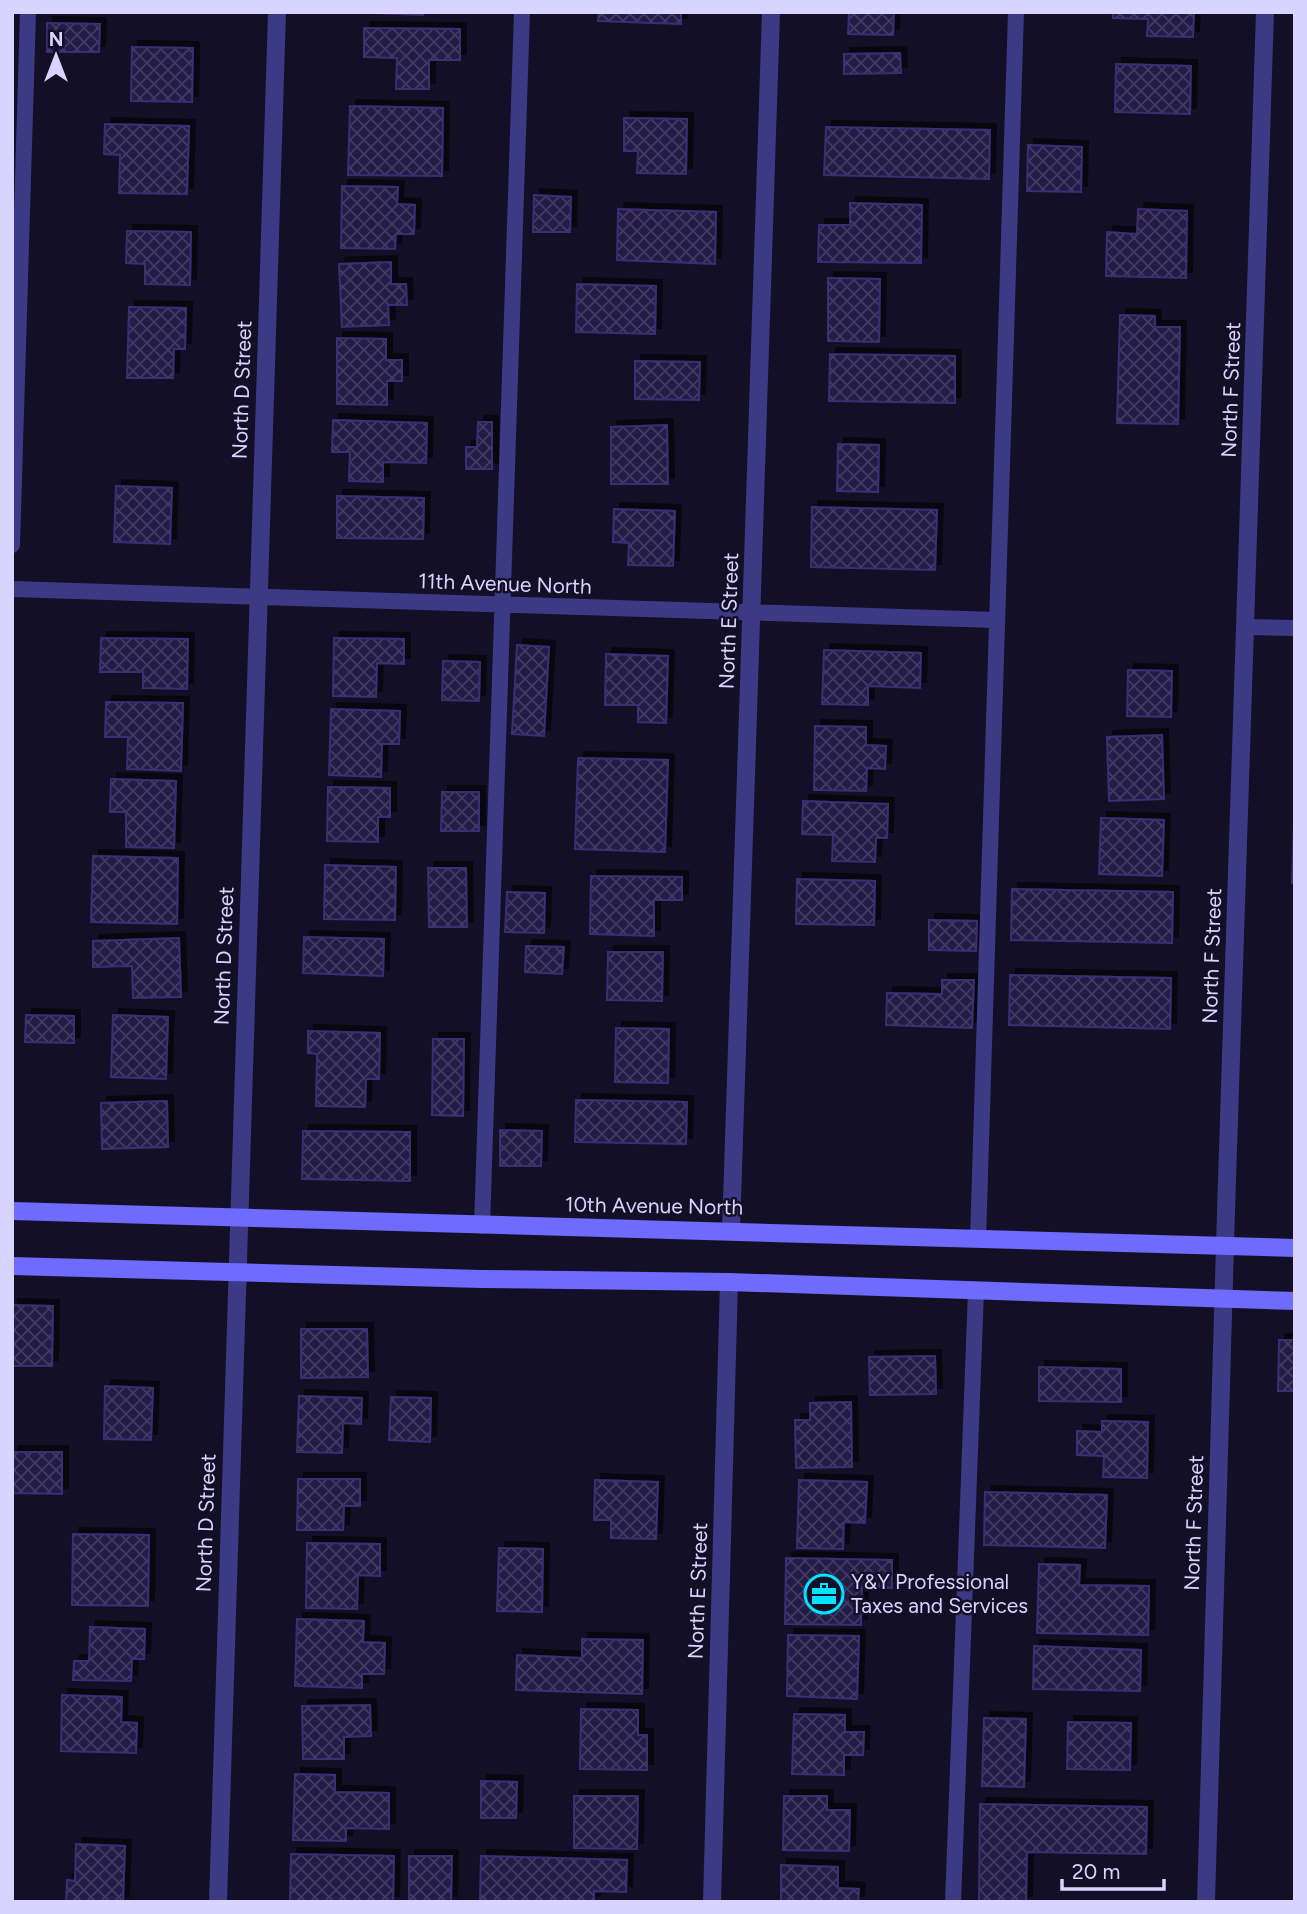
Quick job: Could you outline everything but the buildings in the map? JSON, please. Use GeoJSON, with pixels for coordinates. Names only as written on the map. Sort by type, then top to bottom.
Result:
{"type":"FeatureCollection","features":[{"type":"Feature","properties":{"kind":"main road","name":"10th Avenue North"},"geometry":{"type":"LineString","coordinates":[[12,1211],[1295,1248]]}},
{"type":"Feature","properties":{"kind":"main road"},"geometry":{"type":"LineString","coordinates":[[12,1266],[481,1279],[729,1282],[1295,1301]]}},
{"type":"Feature","properties":{"kind":"street","name":"North D Street"},"geometry":{"type":"LineString","coordinates":[[218,1902],[277,12]]}},
{"type":"Feature","properties":{"kind":"street","name":"North E Street"},"geometry":{"type":"LineString","coordinates":[[731,1231],[771,12]]}},
{"type":"Feature","properties":{"kind":"street","name":"North F Street"},"geometry":{"type":"LineString","coordinates":[[1206,1902],[1265,12]]}},
{"type":"Feature","properties":{"kind":"street","name":"North E Street"},"geometry":{"type":"LineString","coordinates":[[712,1902],[729,1282]]}},
{"type":"Feature","properties":{"kind":"lane"},"geometry":{"type":"LineString","coordinates":[[12,544],[28,12]]}},
{"type":"Feature","properties":{"kind":"lane"},"geometry":{"type":"LineString","coordinates":[[482,1226],[522,12]]}},
{"type":"Feature","properties":{"kind":"lane"},"geometry":{"type":"LineString","coordinates":[[978,1238],[1016,12]]}},
{"type":"Feature","properties":{"kind":"lane","name":"11th Avenue North"},"geometry":{"type":"LineString","coordinates":[[12,589],[996,620]]}},
{"type":"Feature","properties":{"kind":"lane"},"geometry":{"type":"LineString","coordinates":[[1246,627],[1295,628]]}},
{"type":"Feature","properties":{"kind":"lane"},"geometry":{"type":"LineString","coordinates":[[953,1902],[976,1291]]}},
{"type":"Feature","properties":{"kind":"place","name":"Y&Y Professional Taxes and Services"},"geometry":{"type":"Point","coordinates":[824,1594]}}]}
